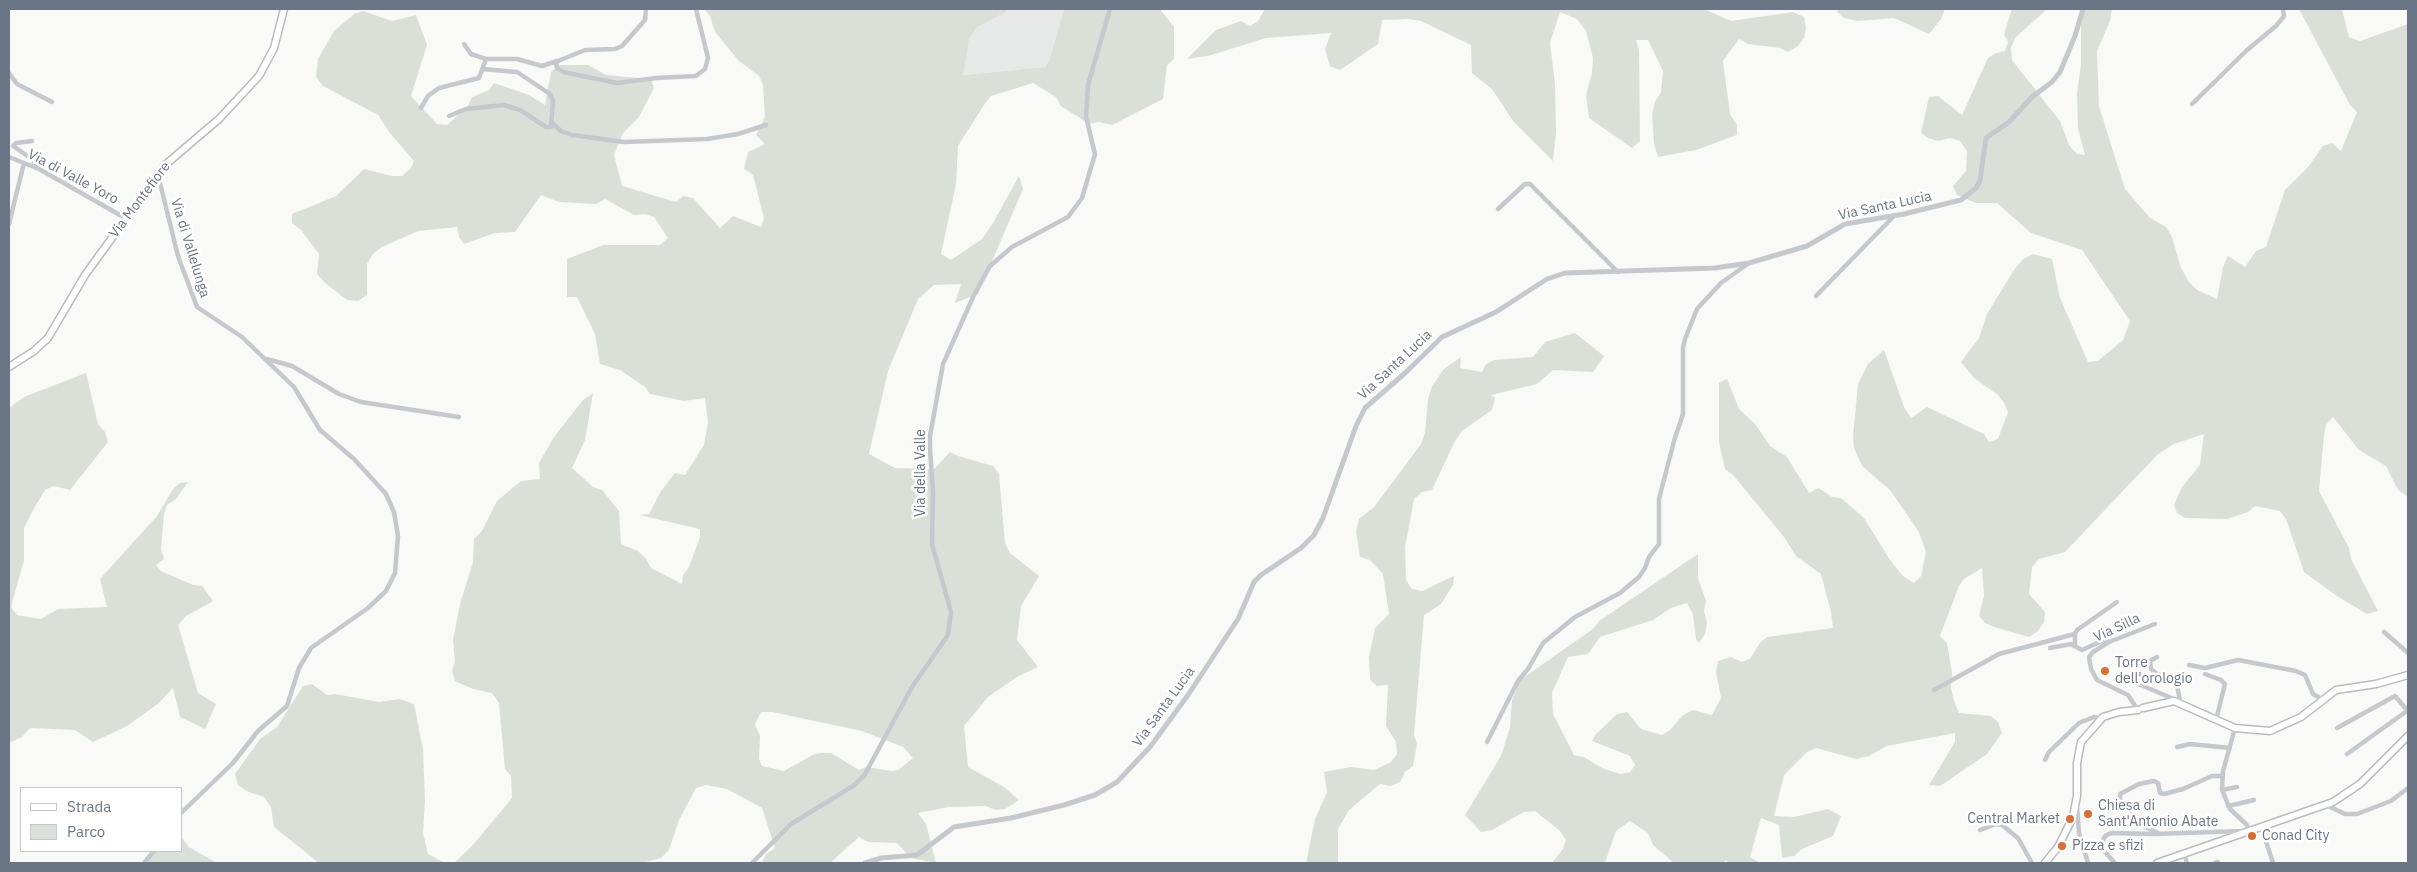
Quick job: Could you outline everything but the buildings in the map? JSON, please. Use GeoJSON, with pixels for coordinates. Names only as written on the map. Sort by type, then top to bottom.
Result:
{"type":"FeatureCollection","features":[{"type":"Feature","properties":{"kind":"main road","name":"Via Montefiore"},"geometry":{"type":"LineString","coordinates":[[9,367],[34,351],[48,338],[85,275],[158,175],[176,155],[219,119],[259,76],[274,48],[284,9]]}},
{"type":"Feature","properties":{"kind":"main road"},"geometry":{"type":"LineString","coordinates":[[2045,863],[2055,853],[2068,828],[2076,804],[2077,778],[2082,742],[2101,718],[2118,712],[2139,710],[2168,702],[2180,702],[2235,728],[2263,731],[2277,729],[2308,712],[2322,699],[2336,690],[2384,682],[2408,675]]}},
{"type":"Feature","properties":{"kind":"main road"},"geometry":{"type":"LineString","coordinates":[[2156,863],[2164,862],[2248,830],[2326,805],[2341,798],[2359,785],[2408,736]]}},
{"type":"Feature","properties":{"kind":"street"},"geometry":{"type":"LineString","coordinates":[[464,44],[474,55],[487,59],[514,58],[542,66],[590,48],[620,47],[644,21],[647,14],[646,9]]}},
{"type":"Feature","properties":{"kind":"street"},"geometry":{"type":"LineString","coordinates":[[563,59],[556,64],[560,71],[613,83],[696,76],[705,69],[708,58],[696,9]]}},
{"type":"Feature","properties":{"kind":"street","name":"Via della Valle"},"geometry":{"type":"LineString","coordinates":[[752,863],[791,824],[853,786],[866,774],[909,692],[948,635],[951,612],[932,544],[933,492],[930,449],[930,436],[943,364],[974,295],[990,266],[1012,247],[1068,217],[1083,195],[1095,154],[1086,117],[1088,85],[1110,9]]}},
{"type":"Feature","properties":{"kind":"street","name":"Via Santa Lucia"},"geometry":{"type":"LineString","coordinates":[[865,863],[881,858],[917,855],[946,832],[957,826],[1011,818],[1056,807],[1096,795],[1113,785],[1148,750],[1188,695],[1238,620],[1256,580],[1301,548],[1314,535],[1323,518],[1358,422],[1371,401],[1404,374],[1442,337],[1496,312],[1547,280],[1571,272],[1715,268],[1749,264],[1803,247],[1845,224],[1894,216],[1956,202],[1976,188],[1983,170],[1986,138],[2009,122],[2032,97],[2058,75],[2075,36],[2082,9]]}},
{"type":"Feature","properties":{"kind":"street"},"geometry":{"type":"LineString","coordinates":[[2192,104],[2247,50],[2276,26],[2284,16],[2283,9]]}},
{"type":"Feature","properties":{"kind":"street"},"geometry":{"type":"LineString","coordinates":[[421,108],[434,91],[442,87],[479,78],[483,62],[487,59]]}},
{"type":"Feature","properties":{"kind":"street"},"geometry":{"type":"LineString","coordinates":[[449,116],[466,109],[501,105],[520,110],[548,128],[551,127],[553,99],[549,93],[517,72],[482,69]]}},
{"type":"Feature","properties":{"kind":"street"},"geometry":{"type":"LineString","coordinates":[[9,73],[17,84],[52,102]]}},
{"type":"Feature","properties":{"kind":"street"},"geometry":{"type":"LineString","coordinates":[[552,123],[563,132],[572,135],[624,142],[707,139],[738,134],[766,125]]}},
{"type":"Feature","properties":{"kind":"street"},"geometry":{"type":"LineString","coordinates":[[32,141],[18,143],[14,146],[32,159],[39,169]]}},
{"type":"Feature","properties":{"kind":"street","name":"Via di Valle Yoro"},"geometry":{"type":"LineString","coordinates":[[9,157],[39,169],[127,219]]}},
{"type":"Feature","properties":{"kind":"street"},"geometry":{"type":"LineString","coordinates":[[9,224],[24,163]]}},
{"type":"Feature","properties":{"kind":"street","name":"Via di Vallelunga"},"geometry":{"type":"LineString","coordinates":[[158,175],[178,256],[196,307],[239,334],[298,391],[320,430],[352,458],[388,497],[394,512],[397,530],[395,573],[389,586],[374,604],[311,648],[298,668],[287,706],[258,731],[235,761],[182,812]]}},
{"type":"Feature","properties":{"kind":"street"},"geometry":{"type":"LineString","coordinates":[[1498,209],[1526,184],[1530,184],[1618,272]]}},
{"type":"Feature","properties":{"kind":"street"},"geometry":{"type":"LineString","coordinates":[[1816,296],[1894,216]]}},
{"type":"Feature","properties":{"kind":"street"},"geometry":{"type":"LineString","coordinates":[[1487,742],[1518,682],[1543,643],[1576,617],[1620,594],[1646,568],[1649,557],[1658,544],[1659,499],[1683,414],[1683,348],[1685,339],[1697,309],[1721,283],[1749,264]]}},
{"type":"Feature","properties":{"kind":"street"},"geometry":{"type":"LineString","coordinates":[[267,359],[288,364],[335,392],[355,400],[459,417]]}},
{"type":"Feature","properties":{"kind":"street"},"geometry":{"type":"LineString","coordinates":[[2076,645],[2075,634],[2079,628],[2117,602]]}},
{"type":"Feature","properties":{"kind":"street","name":"Via Silla"},"geometry":{"type":"LineString","coordinates":[[2139,710],[2131,698],[2123,692],[2096,679],[2091,669],[2090,655],[2109,642],[2155,624]]}},
{"type":"Feature","properties":{"kind":"street"},"geometry":{"type":"LineString","coordinates":[[2384,632],[2408,654]]}},
{"type":"Feature","properties":{"kind":"street"},"geometry":{"type":"LineString","coordinates":[[1934,690],[1999,654],[2075,634]]}},
{"type":"Feature","properties":{"kind":"street"},"geometry":{"type":"LineString","coordinates":[[2050,648],[2068,644],[2076,645],[2082,650],[2103,640],[2109,642]]}},
{"type":"Feature","properties":{"kind":"street"},"geometry":{"type":"LineString","coordinates":[[2157,657],[2150,661],[2151,669],[2157,674],[2176,679],[2180,702]]}},
{"type":"Feature","properties":{"kind":"street"},"geometry":{"type":"LineString","coordinates":[[2188,665],[2205,668],[2238,660],[2296,670],[2306,676],[2313,694],[2322,699]]}},
{"type":"Feature","properties":{"kind":"street"},"geometry":{"type":"LineString","coordinates":[[2205,674],[2221,680],[2225,684],[2216,720]]}},
{"type":"Feature","properties":{"kind":"street"},"geometry":{"type":"LineString","coordinates":[[2134,682],[2180,702]]}},
{"type":"Feature","properties":{"kind":"street"},"geometry":{"type":"LineString","coordinates":[[2337,728],[2395,696],[2407,711],[2347,754]]}},
{"type":"Feature","properties":{"kind":"street"},"geometry":{"type":"LineString","coordinates":[[2045,760],[2049,752],[2078,724],[2094,716],[2101,718]]}},
{"type":"Feature","properties":{"kind":"street"},"geometry":{"type":"LineString","coordinates":[[2114,863],[2103,848],[2102,840],[2106,834],[2114,832],[2160,834],[2248,830],[2246,824],[2228,806],[2222,790],[2222,776],[2235,728]]}},
{"type":"Feature","properties":{"kind":"street"},"geometry":{"type":"LineString","coordinates":[[2177,747],[2192,744],[2230,748]]}},
{"type":"Feature","properties":{"kind":"street"},"geometry":{"type":"LineString","coordinates":[[2160,834],[2139,824],[2120,799],[2120,794],[2139,784],[2154,781],[2158,783],[2160,793],[2164,794],[2183,789],[2212,776],[2222,776]]}},
{"type":"Feature","properties":{"kind":"street"},"geometry":{"type":"LineString","coordinates":[[2222,790],[2237,787]]}},
{"type":"Feature","properties":{"kind":"street"},"geometry":{"type":"LineString","coordinates":[[2326,805],[2345,814],[2357,814],[2391,801],[2408,788]]}},
{"type":"Feature","properties":{"kind":"street"},"geometry":{"type":"LineString","coordinates":[[2228,806],[2254,800]]}},
{"type":"Feature","properties":{"kind":"street"},"geometry":{"type":"LineString","coordinates":[[2076,804],[2079,830],[2088,862],[2093,863]]}},
{"type":"Feature","properties":{"kind":"street"},"geometry":{"type":"LineString","coordinates":[[1980,830],[1997,824],[2008,829],[2018,838],[2032,863]]}},
{"type":"Feature","properties":{"kind":"street"},"geometry":{"type":"LineString","coordinates":[[2261,826],[2273,863]]}},
{"type":"Feature","properties":{"kind":"street"},"geometry":{"type":"LineString","coordinates":[[2068,828],[2079,830]]}},
{"type":"Feature","properties":{"kind":"street"},"geometry":{"type":"LineString","coordinates":[[144,863],[153,852]]}},
{"type":"Feature","properties":{"kind":"street"},"geometry":{"type":"LineString","coordinates":[[2184,854],[2187,863]]}},
{"type":"Feature","properties":{"kind":"shaded area"},"geometry":{"type":"Polygon","coordinates":[[[1007,9],[1064,9],[1049,61],[1045,67],[962,75],[969,40],[976,28],[1006,12],[1007,9]]]}},
{"type":"Feature","properties":{"kind":"green space"},"geometry":{"type":"Polygon","coordinates":[[[704,9],[1007,9],[1006,12],[976,28],[969,40],[963,75],[1045,67],[1049,61],[1064,9],[1160,9],[1174,27],[1174,59],[1167,65],[1163,99],[1112,125],[1099,122],[1089,124],[1061,106],[1056,97],[1033,83],[991,96],[984,105],[958,146],[956,184],[941,254],[951,260],[982,239],[1019,176],[1023,189],[978,294],[955,303],[961,284],[934,285],[918,299],[888,371],[869,454],[895,468],[934,469],[950,452],[993,466],[999,474],[1005,543],[1010,553],[1039,576],[1021,606],[1017,640],[1038,667],[1017,677],[988,697],[964,726],[968,767],[1004,787],[1019,800],[1005,809],[995,810],[986,806],[949,807],[918,813],[926,824],[936,863],[911,858],[897,843],[868,842],[859,837],[830,863],[762,863],[766,854],[775,848],[762,808],[727,789],[706,785],[696,788],[679,820],[669,850],[661,858],[641,863],[454,863],[472,846],[512,798],[511,776],[505,769],[499,703],[492,693],[473,689],[455,681],[452,671],[455,662],[453,640],[460,604],[473,562],[474,539],[482,531],[497,501],[521,481],[540,479],[539,463],[554,437],[583,400],[593,393],[585,440],[572,468],[593,487],[602,490],[619,511],[621,544],[638,551],[651,568],[682,584],[683,575],[689,567],[700,537],[700,529],[639,515],[649,514],[661,491],[675,473],[685,475],[704,445],[708,422],[705,398],[684,401],[650,394],[645,387],[620,370],[600,364],[595,334],[577,297],[567,297],[567,259],[603,245],[660,245],[668,238],[654,217],[645,214],[634,215],[605,199],[596,204],[559,202],[541,195],[515,232],[495,233],[464,244],[459,237],[457,227],[418,231],[382,247],[373,254],[367,264],[367,295],[358,301],[347,300],[324,282],[317,274],[319,254],[301,230],[292,223],[292,214],[336,196],[364,169],[392,176],[402,176],[411,168],[414,161],[389,132],[378,115],[323,86],[316,77],[318,59],[334,31],[354,14],[363,11],[392,21],[416,15],[427,45],[411,96],[437,124],[447,125],[468,106],[472,97],[489,90],[494,83],[529,95],[545,105],[551,72],[558,65],[588,65],[606,75],[651,79],[654,88],[639,117],[623,133],[614,155],[622,186],[676,202],[683,196],[693,198],[720,228],[733,216],[761,227],[764,218],[753,175],[744,169],[748,152],[765,144],[756,135],[765,117],[763,85],[759,76],[739,61],[715,32],[710,16],[704,9]],[[761,712],[755,724],[760,736],[759,759],[762,766],[784,771],[814,754],[831,753],[859,770],[866,767],[892,771],[898,770],[913,758],[903,747],[862,731],[772,712],[761,712]]]}},
{"type":"Feature","properties":{"kind":"green space"},"geometry":{"type":"Polygon","coordinates":[[[1265,9],[1704,9],[1731,21],[1793,12],[1804,17],[1806,28],[1804,38],[1798,46],[1788,52],[1780,48],[1748,44],[1739,39],[1723,61],[1730,114],[1737,125],[1737,135],[1696,150],[1658,157],[1654,144],[1652,114],[1655,102],[1661,92],[1663,71],[1648,40],[1636,40],[1639,50],[1640,141],[1632,148],[1589,118],[1586,95],[1592,73],[1593,58],[1586,31],[1577,19],[1560,12],[1550,43],[1555,84],[1556,132],[1553,161],[1513,121],[1492,89],[1472,73],[1471,45],[1421,21],[1408,19],[1382,20],[1378,44],[1340,70],[1330,66],[1325,49],[1331,33],[1266,38],[1208,56],[1187,59],[1216,30],[1241,21],[1250,26],[1258,21],[1265,9]]]}},
{"type":"Feature","properties":{"kind":"green space"},"geometry":{"type":"Polygon","coordinates":[[[1839,9],[1945,9],[1941,19],[1929,34],[1894,18],[1857,21],[1844,18],[1837,12],[1839,9]]]}},
{"type":"Feature","properties":{"kind":"green space"},"geometry":{"type":"Polygon","coordinates":[[[2012,9],[2047,9],[2015,38],[2011,48],[2012,60],[2060,121],[2069,145],[2077,154],[2085,155],[2078,129],[2077,93],[2081,64],[2081,9],[2112,9],[2110,21],[2097,51],[2099,106],[2125,189],[2150,218],[2166,227],[2172,237],[2181,268],[2189,282],[2197,290],[2217,299],[2223,267],[2228,256],[2245,267],[2256,251],[2266,247],[2285,190],[2308,167],[2323,146],[2332,143],[2341,151],[2357,112],[2350,105],[2299,9],[2342,9],[2349,37],[2360,41],[2408,24],[2408,497],[2398,490],[2386,466],[2359,450],[2333,417],[2326,425],[2324,435],[2319,491],[2349,548],[2351,559],[2378,611],[2367,614],[2337,596],[2304,572],[2286,519],[2280,511],[2255,506],[2248,512],[2227,519],[2185,518],[2177,513],[2174,505],[2182,487],[2200,465],[2204,434],[2174,444],[2158,454],[2065,552],[2039,559],[2032,567],[2029,594],[2045,612],[2044,622],[2038,631],[2029,637],[1994,627],[1985,623],[1979,616],[1984,596],[1982,568],[1964,579],[1959,586],[1940,636],[1947,643],[1954,701],[1959,713],[1991,716],[1998,722],[2002,733],[1987,754],[1940,786],[1929,785],[1955,742],[1955,733],[1887,746],[1869,756],[1856,759],[1816,748],[1807,752],[1784,775],[1774,816],[1794,817],[1828,809],[1841,816],[1833,836],[1802,849],[1794,856],[1782,858],[1779,825],[1761,818],[1750,857],[1760,863],[1728,863],[1727,860],[1722,863],[1674,863],[1653,845],[1648,833],[1630,821],[1616,831],[1605,863],[1552,863],[1563,849],[1566,840],[1560,831],[1535,811],[1524,812],[1492,830],[1481,832],[1465,815],[1501,756],[1510,727],[1512,700],[1520,680],[1593,629],[1599,621],[1698,554],[1698,578],[1706,601],[1704,611],[1707,623],[1705,634],[1699,643],[1696,639],[1693,614],[1687,603],[1671,608],[1653,620],[1600,637],[1588,654],[1568,657],[1552,693],[1553,714],[1574,755],[1584,757],[1602,768],[1620,774],[1630,772],[1635,765],[1630,756],[1592,741],[1596,734],[1617,714],[1627,712],[1641,729],[1662,735],[1670,730],[1683,715],[1693,710],[1712,715],[1721,698],[1716,672],[1718,661],[1731,657],[1742,662],[1750,659],[1760,643],[1767,637],[1833,628],[1831,612],[1821,574],[1796,556],[1784,537],[1733,475],[1725,469],[1719,442],[1719,383],[1727,379],[1739,409],[1756,425],[1770,446],[1787,457],[1809,493],[1818,488],[1832,497],[1841,498],[1864,518],[1890,560],[1903,576],[1914,583],[1921,576],[1926,552],[1919,532],[1890,490],[1862,466],[1854,448],[1853,436],[1858,384],[1868,364],[1884,350],[1904,407],[1911,418],[1927,407],[1984,434],[1989,442],[1998,439],[2008,412],[2004,403],[1998,395],[1974,378],[1961,362],[1979,338],[1987,314],[2014,270],[2023,259],[2033,254],[2052,259],[2060,298],[2088,362],[2098,361],[2123,340],[2130,321],[2082,250],[2031,233],[1997,203],[1976,203],[1957,195],[1953,186],[1966,171],[1967,151],[1960,141],[1950,138],[1938,141],[1928,138],[1921,133],[1929,97],[1938,96],[1962,115],[1988,58],[1996,53],[2005,51],[2008,42],[2004,34],[2012,9]]]}},
{"type":"Feature","properties":{"kind":"green space"},"geometry":{"type":"Polygon","coordinates":[[[1575,333],[1604,356],[1593,372],[1553,370],[1537,384],[1491,395],[1495,398],[1492,410],[1462,431],[1455,441],[1432,490],[1422,492],[1414,499],[1405,547],[1406,580],[1412,589],[1422,591],[1454,576],[1453,585],[1441,604],[1424,615],[1414,735],[1417,744],[1413,766],[1405,772],[1400,782],[1390,786],[1380,784],[1349,810],[1338,829],[1338,863],[1306,863],[1315,819],[1327,792],[1324,772],[1351,767],[1374,770],[1391,762],[1397,754],[1396,742],[1386,726],[1388,685],[1377,686],[1370,680],[1369,657],[1375,628],[1389,614],[1383,574],[1370,560],[1360,557],[1356,532],[1359,519],[1374,507],[1421,444],[1425,433],[1428,399],[1432,386],[1444,369],[1461,357],[1460,368],[1482,372],[1486,364],[1494,360],[1533,357],[1545,342],[1575,333]]]}},
{"type":"Feature","properties":{"kind":"green space"},"geometry":{"type":"Polygon","coordinates":[[[86,373],[98,424],[105,432],[108,442],[70,490],[54,486],[45,490],[33,510],[24,528],[24,560],[11,607],[17,615],[41,619],[58,609],[107,607],[100,579],[157,516],[173,489],[180,483],[188,482],[176,499],[167,505],[164,514],[161,549],[164,559],[156,565],[161,571],[193,585],[202,586],[213,601],[186,616],[178,625],[198,693],[216,704],[205,729],[180,717],[173,688],[159,703],[127,726],[93,742],[75,730],[30,728],[22,737],[9,743],[9,408],[24,397],[86,373]]]}},
{"type":"Feature","properties":{"kind":"green space"},"geometry":{"type":"Polygon","coordinates":[[[312,684],[327,695],[335,694],[379,702],[400,699],[414,704],[423,749],[425,800],[423,833],[428,854],[445,863],[319,863],[274,827],[271,807],[264,797],[246,791],[238,785],[235,774],[260,739],[277,727],[303,686],[312,684]]]}},
{"type":"Feature","properties":{"kind":"green space"},"geometry":{"type":"Polygon","coordinates":[[[182,838],[189,847],[217,863],[150,863],[147,860],[152,852],[182,852],[182,838]]]}},
{"type":"Feature","properties":{"kind":"place","name":"Torre dell'orologio"},"geometry":{"type":"Point","coordinates":[2105,671]}},
{"type":"Feature","properties":{"kind":"place","name":"Chiesa di Sant'Antonio Abate"},"geometry":{"type":"Point","coordinates":[2088,814]}},
{"type":"Feature","properties":{"kind":"place","name":"Central Market"},"geometry":{"type":"Point","coordinates":[2070,819]}},
{"type":"Feature","properties":{"kind":"place","name":"Conad City"},"geometry":{"type":"Point","coordinates":[2252,836]}},
{"type":"Feature","properties":{"kind":"place","name":"Pizza e sfizi"},"geometry":{"type":"Point","coordinates":[2062,846]}}]}
